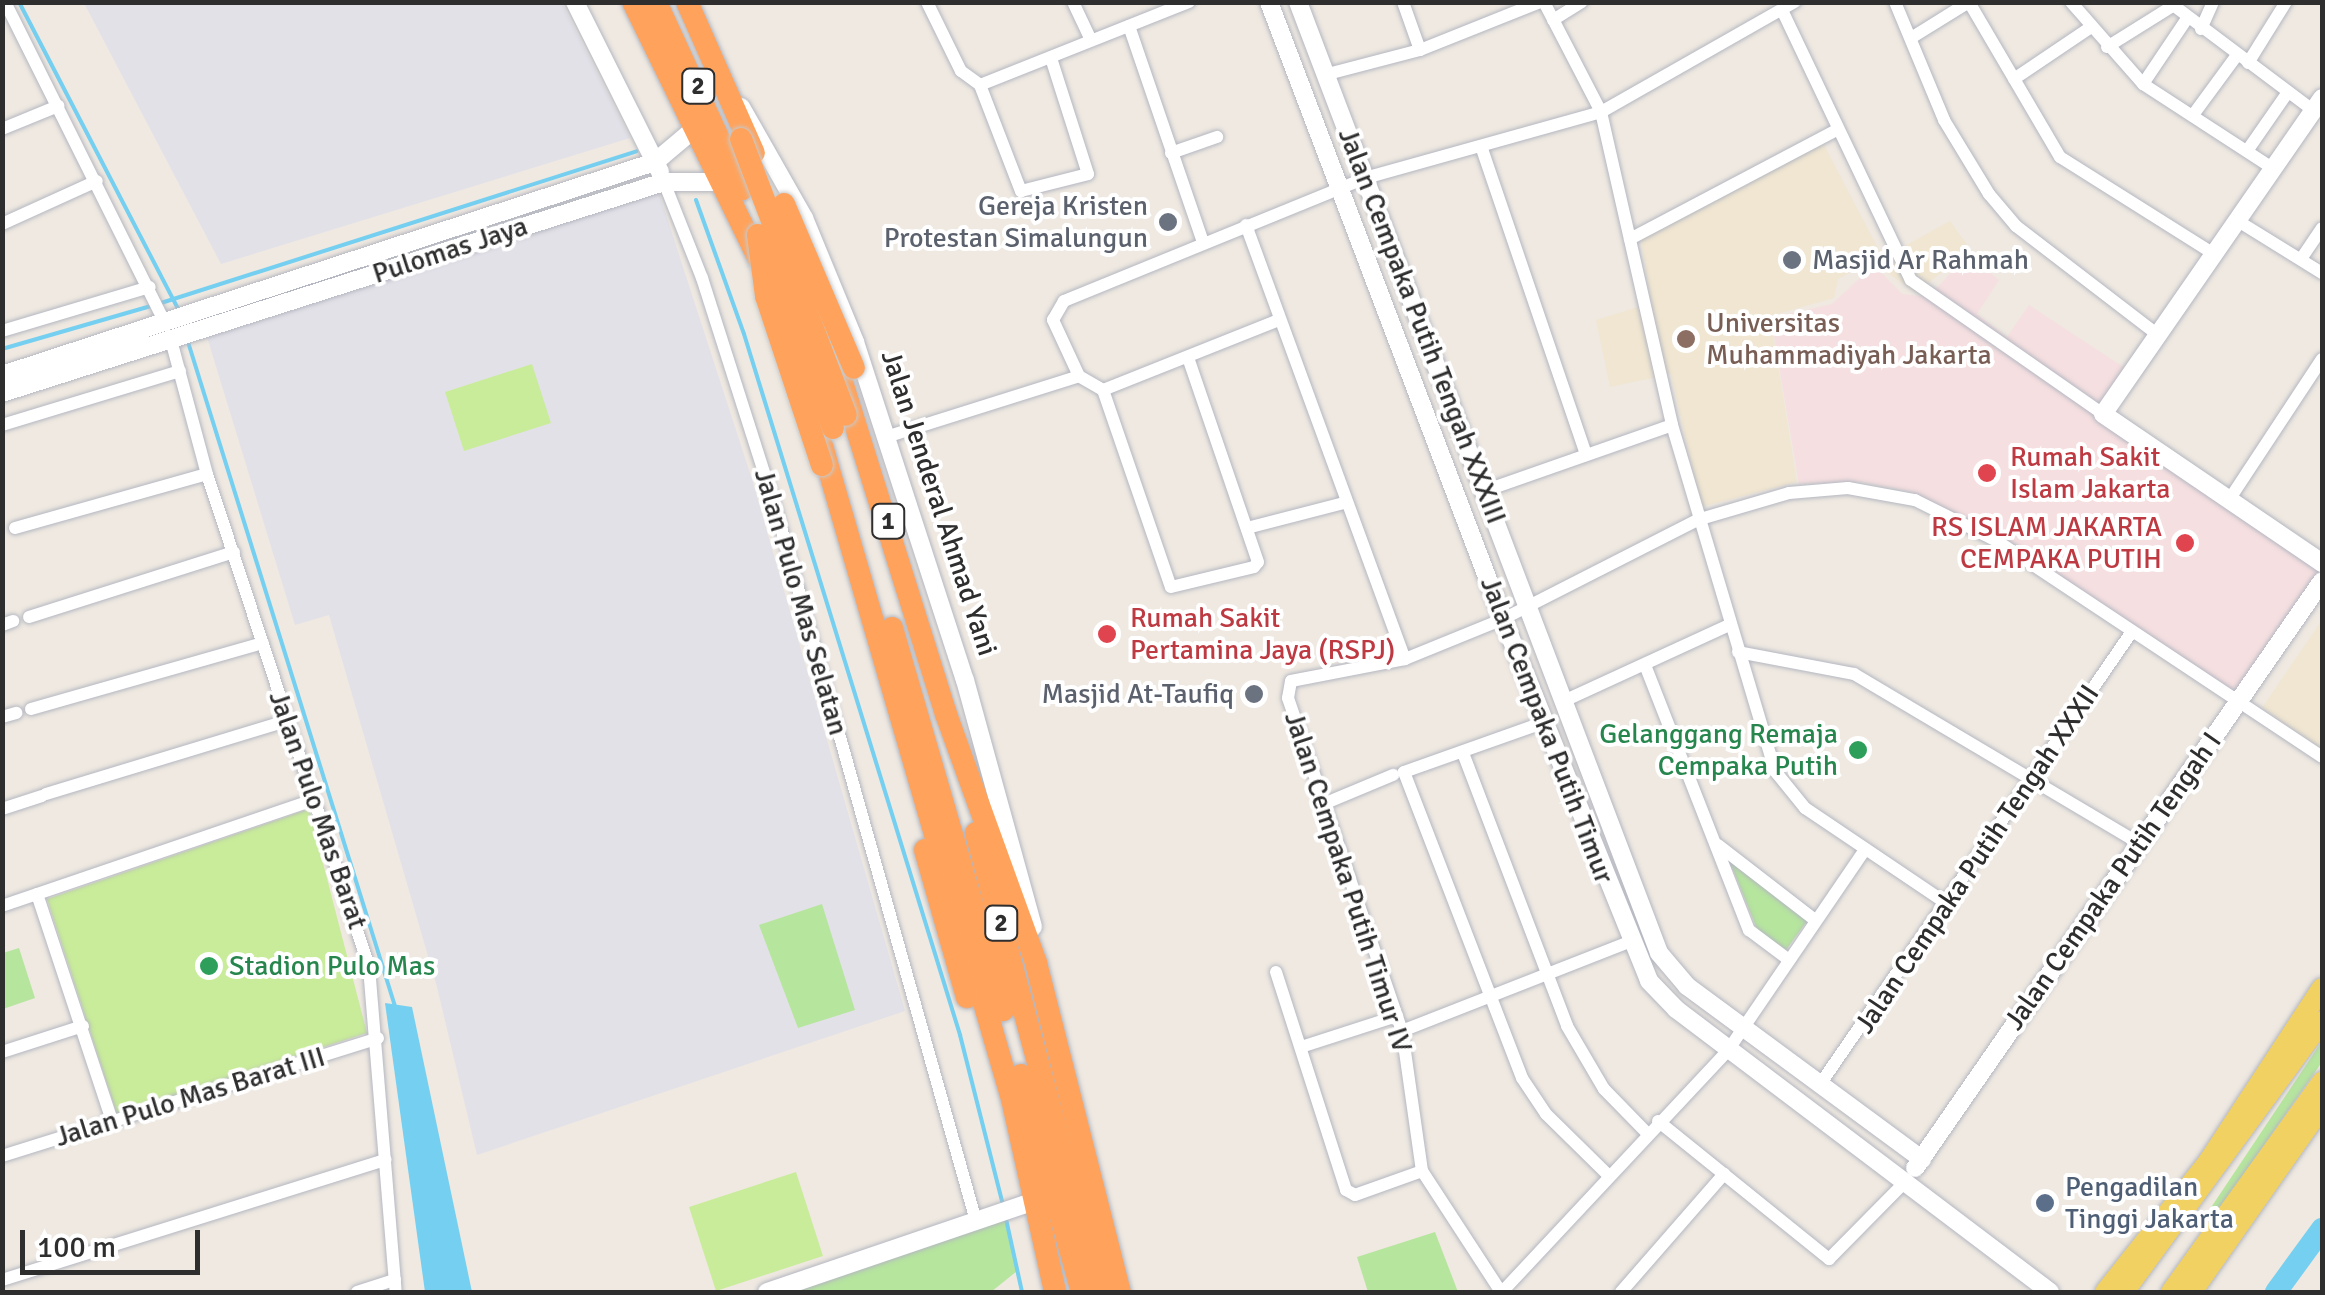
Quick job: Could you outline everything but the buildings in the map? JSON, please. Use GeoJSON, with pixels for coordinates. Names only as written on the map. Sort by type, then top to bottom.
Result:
{"type":"FeatureCollection","features":[{"type":"Feature","properties":{"kind":"highway","name":"1"},"geometry":{"type":"LineString","coordinates":[[633,2],[673,149],[726,182],[772,291],[794,357],[1014,1117],[1030,1202],[1055,1292]]}},
{"type":"Feature","properties":{"kind":"highway","name":"2"},"geometry":{"type":"LineString","coordinates":[[656,2],[709,107],[832,428],[1082,1292]]}},
{"type":"Feature","properties":{"kind":"highway","name":"2"},"geometry":{"type":"LineString","coordinates":[[674,2],[741,139],[812,310],[894,556],[1100,1292]]}},
{"type":"Feature","properties":{"kind":"highway","name":"Jalan Jenderal Ahmad Yani"},"geometry":{"type":"LineString","coordinates":[[686,2],[807,275],[831,344],[946,714],[1036,954],[1120,1292]]}},
{"type":"Feature","properties":{"kind":"highway"},"geometry":{"type":"LineString","coordinates":[[741,139],[764,165],[838,322],[884,456],[959,732],[1036,954]]}},
{"type":"Feature","properties":{"kind":"highway"},"geometry":{"type":"LineString","coordinates":[[758,235],[766,296],[876,655],[943,922],[1014,1117]]}},
{"type":"Feature","properties":{"kind":"highway"},"geometry":{"type":"LineString","coordinates":[[772,291],[807,275]]}},
{"type":"Feature","properties":{"kind":"highway"},"geometry":{"type":"LineString","coordinates":[[794,357],[831,344]]}},
{"type":"Feature","properties":{"kind":"main road"},"geometry":{"type":"LineString","coordinates":[[2105,1292],[2208,1162],[2322,988]]}},
{"type":"Feature","properties":{"kind":"main road"},"geometry":{"type":"LineString","coordinates":[[2124,1292],[2198,1200],[2322,1021]]}},
{"type":"Feature","properties":{"kind":"main road"},"geometry":{"type":"LineString","coordinates":[[2171,1292],[2322,1082]]}},
{"type":"Feature","properties":{"kind":"main road"},"geometry":{"type":"LineString","coordinates":[[2192,1292],[2322,1107]]}},
{"type":"Feature","properties":{"kind":"main road"},"geometry":{"type":"LineString","coordinates":[[2198,1200],[2226,1220]]}},
{"type":"Feature","properties":{"kind":"street","name":"Jalan Pulo Mas Barat"},"geometry":{"type":"LineString","coordinates":[[5,2],[152,291],[172,341],[207,474],[369,967],[396,1286]]}},
{"type":"Feature","properties":{"kind":"street","name":"Jalan Pulo Mas Selatan"},"geometry":{"type":"LineString","coordinates":[[575,2],[673,149],[670,180],[777,513],[979,1220]]}},
{"type":"Feature","properties":{"kind":"street"},"geometry":{"type":"LineString","coordinates":[[928,2],[961,71],[980,84],[1021,191],[1089,171],[1050,58]]}},
{"type":"Feature","properties":{"kind":"street"},"geometry":{"type":"LineString","coordinates":[[1073,2],[1091,40]]}},
{"type":"Feature","properties":{"kind":"street"},"geometry":{"type":"LineString","coordinates":[[980,84],[1129,26],[1160,7],[1189,2]]}},
{"type":"Feature","properties":{"kind":"street","name":"Jalan Cempaka Putih Timur"},"geometry":{"type":"LineString","coordinates":[[1270,2],[1344,186],[1629,942],[1649,981],[1731,1047],[1913,1171],[2050,1292]]}},
{"type":"Feature","properties":{"kind":"street","name":"Jalan Cempaka Putih Tengah XXXIII"},"geometry":{"type":"LineString","coordinates":[[1298,2],[1659,953],[1687,986],[1821,1084],[1913,1171]]}},
{"type":"Feature","properties":{"kind":"street"},"geometry":{"type":"LineString","coordinates":[[1403,2],[1420,50]]}},
{"type":"Feature","properties":{"kind":"street"},"geometry":{"type":"LineString","coordinates":[[1324,75],[1420,50],[1542,2],[1601,112],[1697,520],[1728,625],[1784,787],[1865,850],[1949,906]]}},
{"type":"Feature","properties":{"kind":"street"},"geometry":{"type":"LineString","coordinates":[[1553,20],[1582,2]]}},
{"type":"Feature","properties":{"kind":"street"},"geometry":{"type":"LineString","coordinates":[[1895,2],[1944,120],[1989,194],[2016,226],[2158,335]]}},
{"type":"Feature","properties":{"kind":"street"},"geometry":{"type":"LineString","coordinates":[[1911,38],[1969,2],[2074,170],[2214,254]]}},
{"type":"Feature","properties":{"kind":"street"},"geometry":{"type":"LineString","coordinates":[[2071,2],[2143,84],[2274,168]]}},
{"type":"Feature","properties":{"kind":"street"},"geometry":{"type":"LineString","coordinates":[[2202,29],[2214,2]]}},
{"type":"Feature","properties":{"kind":"street"},"geometry":{"type":"LineString","coordinates":[[2194,115],[2286,2]]}},
{"type":"Feature","properties":{"kind":"street"},"geometry":{"type":"LineString","coordinates":[[2103,414],[2318,105],[2288,92],[2186,20],[2170,4],[2107,47]]}},
{"type":"Feature","properties":{"kind":"street"},"geometry":{"type":"LineString","coordinates":[[1188,358],[1258,562],[1254,567],[1171,587],[1103,390],[1079,376],[1054,320],[1058,304],[1363,178],[1601,112],[1789,6],[1836,130],[1911,280],[2322,562]]}},
{"type":"Feature","properties":{"kind":"street"},"geometry":{"type":"LineString","coordinates":[[2143,84],[2186,20]]}},
{"type":"Feature","properties":{"kind":"street"},"geometry":{"type":"LineString","coordinates":[[1129,26],[1203,242]]}},
{"type":"Feature","properties":{"kind":"street"},"geometry":{"type":"LineString","coordinates":[[2014,79],[2091,27]]}},
{"type":"Feature","properties":{"kind":"street"},"geometry":{"type":"LineString","coordinates":[[2,37],[19,29]]}},
{"type":"Feature","properties":{"kind":"street","name":"Jalan Jenderal Ahmad Yani"},"geometry":{"type":"LineString","coordinates":[[724,86],[757,130],[804,218],[886,437],[965,680],[1036,954]]}},
{"type":"Feature","properties":{"kind":"street"},"geometry":{"type":"LineString","coordinates":[[2247,151],[2288,92]]}},
{"type":"Feature","properties":{"kind":"street"},"geometry":{"type":"LineString","coordinates":[[2,129],[58,106]]}},
{"type":"Feature","properties":{"kind":"street"},"geometry":{"type":"LineString","coordinates":[[1630,239],[1836,130]]}},
{"type":"Feature","properties":{"kind":"street"},"geometry":{"type":"LineString","coordinates":[[1171,153],[1217,137]]}},
{"type":"Feature","properties":{"kind":"street"},"geometry":{"type":"LineString","coordinates":[[1481,146],[1586,454]]}},
{"type":"Feature","properties":{"kind":"street","name":"Pulomas Jaya"},"geometry":{"type":"LineString","coordinates":[[172,341],[198,322],[673,149]]}},
{"type":"Feature","properties":{"kind":"street","name":"Pulomas Jaya"},"geometry":{"type":"LineString","coordinates":[[198,322],[670,180],[726,182]]}},
{"type":"Feature","properties":{"kind":"street"},"geometry":{"type":"LineString","coordinates":[[2,224],[96,181]]}},
{"type":"Feature","properties":{"kind":"street"},"geometry":{"type":"LineString","coordinates":[[2238,221],[2322,273]]}},
{"type":"Feature","properties":{"kind":"street"},"geometry":{"type":"LineString","coordinates":[[1246,225],[1344,503],[1404,659],[1505,618],[1697,520],[1789,493],[1848,488],[1915,500],[2030,560],[2132,633],[2322,758]]}},
{"type":"Feature","properties":{"kind":"street"},"geometry":{"type":"LineString","coordinates":[[2301,260],[2322,228]]}},
{"type":"Feature","properties":{"kind":"street"},"geometry":{"type":"LineString","coordinates":[[2,331],[152,291]]}},
{"type":"Feature","properties":{"kind":"street"},"geometry":{"type":"LineString","coordinates":[[1103,390],[1279,320]]}},
{"type":"Feature","properties":{"kind":"street"},"geometry":{"type":"LineString","coordinates":[[2,375],[172,341]]}},
{"type":"Feature","properties":{"kind":"street"},"geometry":{"type":"LineString","coordinates":[[2,393],[172,341]]}},
{"type":"Feature","properties":{"kind":"street"},"geometry":{"type":"LineString","coordinates":[[2,424],[172,341]]}},
{"type":"Feature","properties":{"kind":"street"},"geometry":{"type":"LineString","coordinates":[[2229,500],[2322,359]]}},
{"type":"Feature","properties":{"kind":"street"},"geometry":{"type":"LineString","coordinates":[[886,437],[1079,376]]}},
{"type":"Feature","properties":{"kind":"street"},"geometry":{"type":"LineString","coordinates":[[1484,491],[1672,425]]}},
{"type":"Feature","properties":{"kind":"street"},"geometry":{"type":"LineString","coordinates":[[15,528],[207,474]]}},
{"type":"Feature","properties":{"kind":"street"},"geometry":{"type":"LineString","coordinates":[[1247,528],[1344,503]]}},
{"type":"Feature","properties":{"kind":"street"},"geometry":{"type":"LineString","coordinates":[[29,616],[234,552]]}},
{"type":"Feature","properties":{"kind":"street","name":"Jalan Cempaka Putih Tengah I"},"geometry":{"type":"LineString","coordinates":[[1913,1171],[2322,581]]}},
{"type":"Feature","properties":{"kind":"street"},"geometry":{"type":"LineString","coordinates":[[1566,700],[1728,625]]}},
{"type":"Feature","properties":{"kind":"street","name":"Jalan Cempaka Putih Tengah XXXII"},"geometry":{"type":"LineString","coordinates":[[1821,1084],[1949,906],[2132,633]]}},
{"type":"Feature","properties":{"kind":"street"},"geometry":{"type":"LineString","coordinates":[[31,709],[263,643]]}},
{"type":"Feature","properties":{"kind":"street"},"geometry":{"type":"LineString","coordinates":[[1738,652],[1854,674],[2139,843]]}},
{"type":"Feature","properties":{"kind":"street","name":"Jalan Cempaka Putih Timur IV"},"geometry":{"type":"LineString","coordinates":[[1404,659],[1306,677],[1286,687],[1402,1031],[1422,1170],[1501,1292]]}},
{"type":"Feature","properties":{"kind":"street"},"geometry":{"type":"LineString","coordinates":[[1645,665],[1749,930],[1788,960]]}},
{"type":"Feature","properties":{"kind":"street"},"geometry":{"type":"LineString","coordinates":[[2,808],[286,721]]}},
{"type":"Feature","properties":{"kind":"street"},"geometry":{"type":"LineString","coordinates":[[1326,803],[1546,722]]}},
{"type":"Feature","properties":{"kind":"street"},"geometry":{"type":"LineString","coordinates":[[1463,752],[1582,1054],[1604,1089],[1647,1133]]}},
{"type":"Feature","properties":{"kind":"street"},"geometry":{"type":"LineString","coordinates":[[1398,774],[1486,994],[1531,1094],[1607,1174]]}},
{"type":"Feature","properties":{"kind":"street"},"geometry":{"type":"LineString","coordinates":[[2,906],[312,800]]}},
{"type":"Feature","properties":{"kind":"street"},"geometry":{"type":"LineString","coordinates":[[1716,844],[1815,920]]}},
{"type":"Feature","properties":{"kind":"street"},"geometry":{"type":"LineString","coordinates":[[1501,1292],[1607,1174],[1731,1047],[1865,850]]}},
{"type":"Feature","properties":{"kind":"street"},"geometry":{"type":"LineString","coordinates":[[37,894],[112,1121]]}},
{"type":"Feature","properties":{"kind":"street"},"geometry":{"type":"LineString","coordinates":[[1402,1031],[1486,994],[1629,942]]}},
{"type":"Feature","properties":{"kind":"street"},"geometry":{"type":"LineString","coordinates":[[1276,972],[1346,1190],[1355,1194],[1422,1170]]}},
{"type":"Feature","properties":{"kind":"street"},"geometry":{"type":"LineString","coordinates":[[1302,1047],[1396,1016]]}},
{"type":"Feature","properties":{"kind":"street"},"geometry":{"type":"LineString","coordinates":[[2,1052],[83,1026]]}},
{"type":"Feature","properties":{"kind":"street","name":"Jalan Pulo Mas Barat III"},"geometry":{"type":"LineString","coordinates":[[2,1156],[378,1038]]}},
{"type":"Feature","properties":{"kind":"street"},"geometry":{"type":"LineString","coordinates":[[1658,1121],[1829,1258],[1913,1171]]}},
{"type":"Feature","properties":{"kind":"street"},"geometry":{"type":"LineString","coordinates":[[2,1280],[386,1160]]}},
{"type":"Feature","properties":{"kind":"street"},"geometry":{"type":"LineString","coordinates":[[1621,1292],[1724,1174]]}},
{"type":"Feature","properties":{"kind":"street"},"geometry":{"type":"LineString","coordinates":[[767,1292],[1030,1202]]}},
{"type":"Feature","properties":{"kind":"street"},"geometry":{"type":"LineString","coordinates":[[357,1292],[396,1286]]}},
{"type":"Feature","properties":{"kind":"shaded area"},"geometry":{"type":"Polygon","coordinates":[[[84,3],[562,3],[630,138],[221,264],[84,3]]]}},
{"type":"Feature","properties":{"kind":"shaded area","name":"Universitas Muhammadiyah Jakarta"},"geometry":{"type":"Polygon","coordinates":[[[1822,141],[1883,258],[1950,221],[1970,249],[1916,293],[1871,261],[1838,279],[1834,298],[1770,316],[1797,482],[1701,507],[1671,374],[1610,387],[1596,320],[1651,303],[1641,238],[1822,141]]]}},
{"type":"Feature","properties":{"kind":"shaded area"},"geometry":{"type":"Polygon","coordinates":[[[658,190],[752,479],[905,1011],[477,1155],[437,987],[329,615],[295,625],[207,337],[658,190]]]}},
{"type":"Feature","properties":{"kind":"shaded area","name":"Rumah Sakit Islam Jakarta"},"geometry":{"type":"Polygon","coordinates":[[[1967,254],[1999,280],[1977,314],[2007,337],[2029,305],[2128,370],[2095,419],[2322,569],[2237,693],[1965,517],[1912,492],[1861,482],[1799,484],[1771,318],[1832,304],[1874,265],[1902,294],[1919,296],[1939,286],[1967,254]]]}},
{"type":"Feature","properties":{"kind":"shaded area"},"geometry":{"type":"Polygon","coordinates":[[[2322,620],[2322,749],[2262,708],[2322,620]]]}},
{"type":"Feature","properties":{"kind":"green space"},"geometry":{"type":"Polygon","coordinates":[[[532,364],[551,423],[464,451],[445,392],[532,364]]]}},
{"type":"Feature","properties":{"kind":"green space","name":"Stadion Pulo Mas"},"geometry":{"type":"Polygon","coordinates":[[[309,809],[367,1033],[117,1114],[47,899],[309,809]]]}},
{"type":"Feature","properties":{"kind":"green space"},"geometry":{"type":"Polygon","coordinates":[[[1730,862],[1807,921],[1786,950],[1757,929],[1730,862]]]}},
{"type":"Feature","properties":{"kind":"green space"},"geometry":{"type":"Polygon","coordinates":[[[822,904],[855,1010],[798,1028],[759,925],[822,904]]]}},
{"type":"Feature","properties":{"kind":"green space"},"geometry":{"type":"Polygon","coordinates":[[[19,948],[35,998],[3,1009],[3,953],[19,948]]]}},
{"type":"Feature","properties":{"kind":"green space"},"geometry":{"type":"Polygon","coordinates":[[[2322,1041],[2322,1062],[2216,1214],[2210,1209],[2322,1041]]]}},
{"type":"Feature","properties":{"kind":"green space"},"geometry":{"type":"Polygon","coordinates":[[[796,1172],[823,1256],[716,1291],[689,1207],[796,1172]]]}},
{"type":"Feature","properties":{"kind":"green space"},"geometry":{"type":"Polygon","coordinates":[[[1005,1211],[1017,1271],[991,1292],[769,1292],[1005,1211]]]}},
{"type":"Feature","properties":{"kind":"green space"},"geometry":{"type":"Polygon","coordinates":[[[1435,1232],[1458,1292],[1368,1292],[1357,1257],[1435,1232]]]}},
{"type":"Feature","properties":{"kind":"water"},"geometry":{"type":"Polygon","coordinates":[[[385,1003],[412,1007],[472,1292],[425,1292],[385,1003]]]}},
{"type":"Feature","properties":{"kind":"waterway"},"geometry":{"type":"LineString","coordinates":[[19,2],[178,309]]}},
{"type":"Feature","properties":{"kind":"waterway"},"geometry":{"type":"LineString","coordinates":[[161,303],[636,151]]}},
{"type":"Feature","properties":{"kind":"waterway"},"geometry":{"type":"LineString","coordinates":[[696,200],[744,334],[960,1035],[1003,1205]]}},
{"type":"Feature","properties":{"kind":"waterway"},"geometry":{"type":"LineString","coordinates":[[2,349],[151,306]]}},
{"type":"Feature","properties":{"kind":"waterway"},"geometry":{"type":"LineString","coordinates":[[188,342],[395,1006]]}},
{"type":"Feature","properties":{"kind":"waterway"},"geometry":{"type":"LineString","coordinates":[[1006,1219],[1022,1292]]}},
{"type":"Feature","properties":{"kind":"waterway"},"geometry":{"type":"LineString","coordinates":[[2276,1292],[2322,1229]]}},
{"type":"Feature","properties":{"kind":"place","name":"Gereja Kristen Protestan Simalungun"},"geometry":{"type":"Point","coordinates":[1168,222]}},
{"type":"Feature","properties":{"kind":"place","name":"Masjid Ar Rahmah"},"geometry":{"type":"Point","coordinates":[1792,260]}},
{"type":"Feature","properties":{"kind":"place","name":"Universitas Muhammadiyah Jakarta"},"geometry":{"type":"Point","coordinates":[1686,339]}},
{"type":"Feature","properties":{"kind":"place","name":"Rumah Sakit Islam Jakarta"},"geometry":{"type":"Point","coordinates":[1987,473]}},
{"type":"Feature","properties":{"kind":"place","name":"RS ISLAM JAKARTA CEMPAKA PUTIH"},"geometry":{"type":"Point","coordinates":[2185,543]}},
{"type":"Feature","properties":{"kind":"place","name":"Rumah Sakit Pertamina Jaya (RSPJ)"},"geometry":{"type":"Point","coordinates":[1107,634]}},
{"type":"Feature","properties":{"kind":"place","name":"Masjid At-Taufiq"},"geometry":{"type":"Point","coordinates":[1254,694]}},
{"type":"Feature","properties":{"kind":"place","name":"Gelanggang Remaja Cempaka Putih"},"geometry":{"type":"Point","coordinates":[1858,750]}},
{"type":"Feature","properties":{"kind":"place","name":"Stadion Pulo Mas"},"geometry":{"type":"Point","coordinates":[209,966]}},
{"type":"Feature","properties":{"kind":"place","name":"Pengadilan Tinggi Jakarta"},"geometry":{"type":"Point","coordinates":[2045,1203]}}]}
